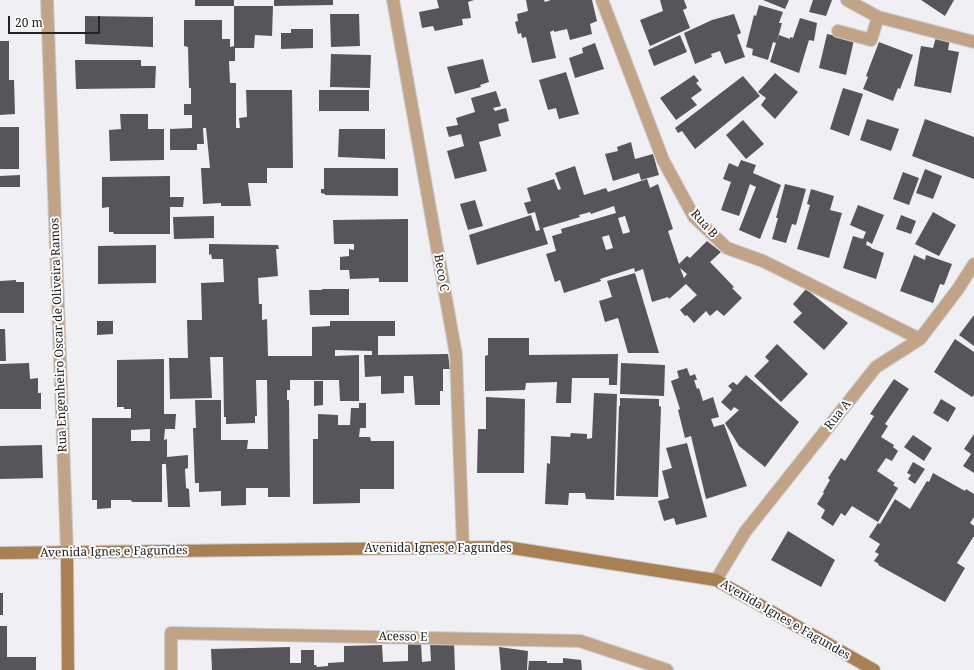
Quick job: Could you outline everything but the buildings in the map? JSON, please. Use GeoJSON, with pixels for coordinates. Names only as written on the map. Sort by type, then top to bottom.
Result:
{"type":"FeatureCollection","features":[{"type":"Feature","properties":{"kind":"street","name":"Rua Engenheiro Oscar de Oliveira Ramos"},"geometry":{"type":"LineString","coordinates":[[47,0],[67,552],[68,670]]}},
{"type":"Feature","properties":{"kind":"street","name":"Beco C"},"geometry":{"type":"LineString","coordinates":[[393,0],[456,354],[463,548]]}},
{"type":"Feature","properties":{"kind":"street","name":"Rua B"},"geometry":{"type":"LineString","coordinates":[[602,0],[663,160],[694,217],[727,248],[763,261],[920,339]]}},
{"type":"Feature","properties":{"kind":"street"},"geometry":{"type":"LineString","coordinates":[[847,0],[878,18],[974,42]]}},
{"type":"Feature","properties":{"kind":"street"},"geometry":{"type":"LineString","coordinates":[[838,32],[871,40],[878,18]]}},
{"type":"Feature","properties":{"kind":"street","name":"Rua A"},"geometry":{"type":"LineString","coordinates":[[716,580],[745,532],[876,367],[920,339],[958,289],[974,264]]}},
{"type":"Feature","properties":{"kind":"street","name":"Avenida Ignes e Fagundes"},"geometry":{"type":"LineString","coordinates":[[0,553],[506,547],[716,580],[874,670]]}},
{"type":"Feature","properties":{"kind":"street","name":"Acesso E"},"geometry":{"type":"LineString","coordinates":[[170,670],[171,633],[580,641],[667,670]]}}]}
